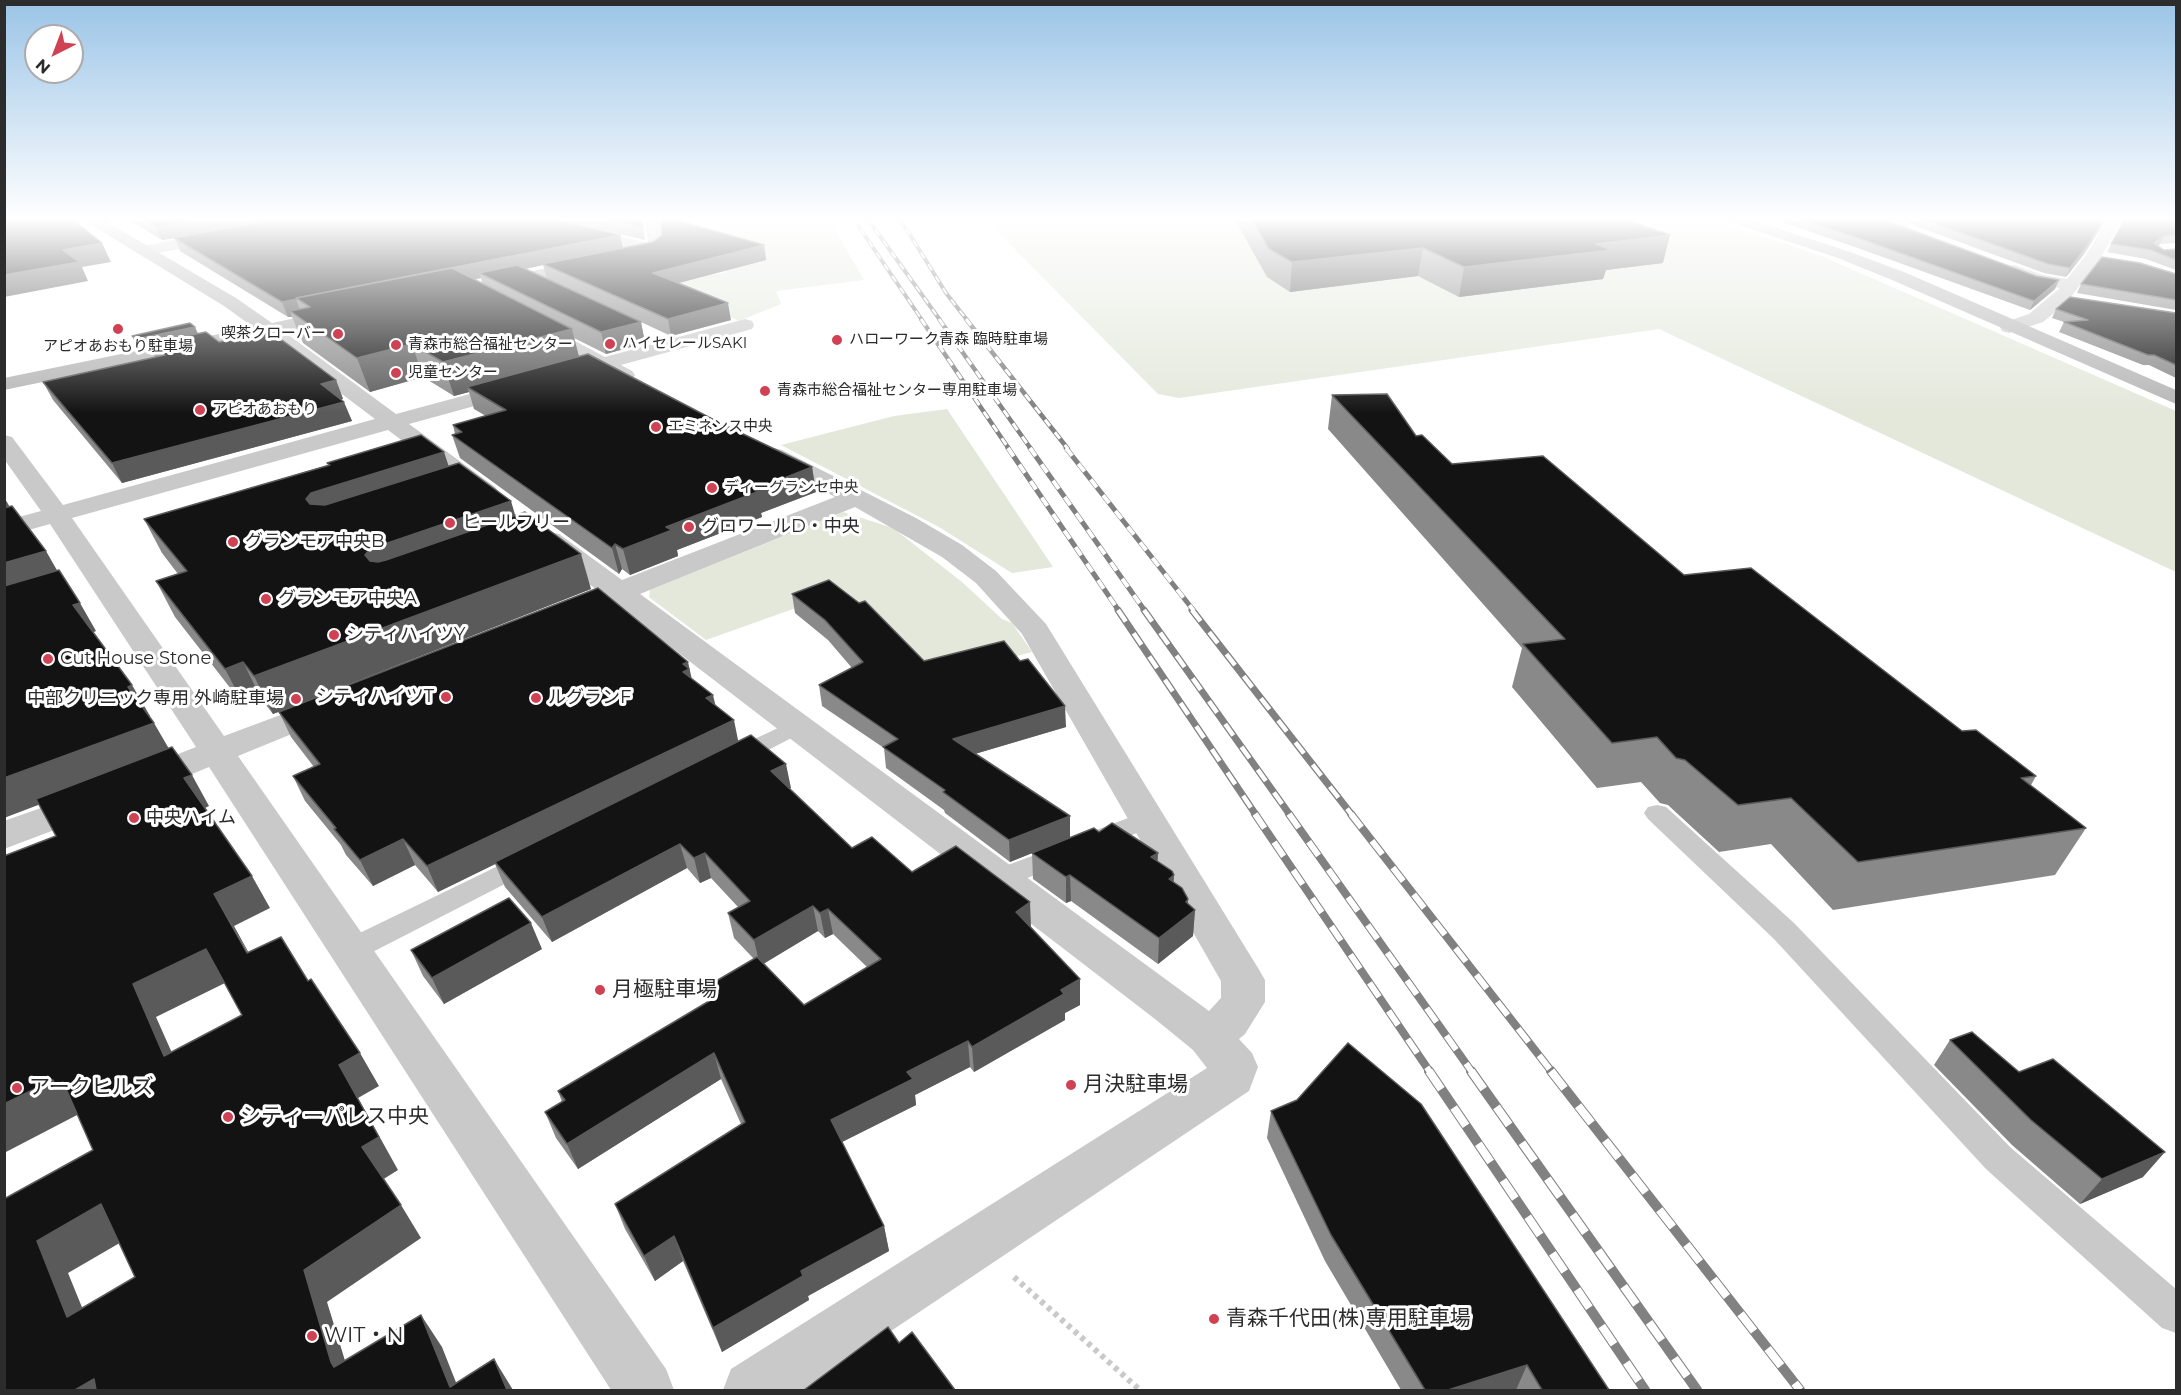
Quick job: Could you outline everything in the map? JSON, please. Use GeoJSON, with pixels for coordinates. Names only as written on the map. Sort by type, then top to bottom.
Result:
{"type":"FeatureCollection","features":[{"type":"Feature","properties":{"kind":"street"},"geometry":{"type":"LineString","coordinates":[[198,283],[268,329],[392,422],[466,489],[505,507]]}},
{"type":"Feature","properties":{"kind":"street"},"geometry":{"type":"LineString","coordinates":[[475,288],[497,283]]}},
{"type":"Feature","properties":{"kind":"street"},"geometry":{"type":"LineString","coordinates":[[538,283],[556,292]]}},
{"type":"Feature","properties":{"kind":"street"},"geometry":{"type":"LineString","coordinates":[[1908,283],[2176,398]]}},
{"type":"Feature","properties":{"kind":"street"},"geometry":{"type":"LineString","coordinates":[[2048,283],[2084,302]]}},
{"type":"Feature","properties":{"kind":"street"},"geometry":{"type":"LineString","coordinates":[[2009,327],[2036,318],[2072,283]]}},
{"type":"Feature","properties":{"kind":"street"},"geometry":{"type":"LineString","coordinates":[[4,384],[359,311]]}},
{"type":"Feature","properties":{"kind":"street"},"geometry":{"type":"LineString","coordinates":[[517,318],[648,387]]}},
{"type":"Feature","properties":{"kind":"street"},"geometry":{"type":"LineString","coordinates":[[569,372],[745,325]]}},
{"type":"Feature","properties":{"kind":"street"},"geometry":{"type":"LineString","coordinates":[[649,335],[669,345]]}},
{"type":"Feature","properties":{"kind":"street"},"geometry":{"type":"LineString","coordinates":[[4,529],[535,382]]}},
{"type":"Feature","properties":{"kind":"street"},"geometry":{"type":"LineString","coordinates":[[4,442],[57,515],[88,583],[217,752],[645,1390]]}},
{"type":"Feature","properties":{"kind":"street"},"geometry":{"type":"LineString","coordinates":[[751,443],[907,524],[952,551],[986,577],[1013,603],[1035,630],[1243,980],[1243,1002],[1229,1021],[1209,1037]]}},
{"type":"Feature","properties":{"kind":"street"},"geometry":{"type":"LineString","coordinates":[[576,609],[855,498]]}},
{"type":"Feature","properties":{"kind":"street"},"geometry":{"type":"LineString","coordinates":[[536,534],[619,592],[1171,1006],[1209,1037],[1235,1067],[1232,1077],[752,1390]]}},
{"type":"Feature","properties":{"kind":"street"},"geometry":{"type":"LineString","coordinates":[[4,836],[353,698]]}},
{"type":"Feature","properties":{"kind":"lane"},"geometry":{"type":"LineString","coordinates":[[712,769],[797,726]]}},
{"type":"Feature","properties":{"kind":"lane"},"geometry":{"type":"LineString","coordinates":[[1657,813],[1784,931],[1998,1158],[2176,1314]]}},
{"type":"Feature","properties":{"kind":"lane"},"geometry":{"type":"LineString","coordinates":[[999,879],[1149,819]]}},
{"type":"Feature","properties":{"kind":"lane"},"geometry":{"type":"LineString","coordinates":[[349,951],[552,849]]}},
{"type":"Feature","properties":{"kind":"path"},"geometry":{"type":"LineString","coordinates":[[977,1244],[1140,1390]]}},
{"type":"Feature","properties":{"kind":"shaded area"},"geometry":{"type":"Polygon","coordinates":[[[660,283],[839,283],[776,291],[781,304],[739,321],[661,287],[660,283]]]}},
{"type":"Feature","properties":{"kind":"shaded area"},"geometry":{"type":"Polygon","coordinates":[[[1048,283],[1883,283],[2176,411],[2176,572],[1659,329],[1179,398],[1158,394],[1048,283]]]}},
{"type":"Feature","properties":{"kind":"shaded area"},"geometry":{"type":"Polygon","coordinates":[[[947,409],[1053,567],[1012,573],[939,527],[781,445],[894,416],[947,409]]]}},
{"type":"Feature","properties":{"kind":"shaded area"},"geometry":{"type":"Polygon","coordinates":[[[843,512],[893,528],[962,582],[1002,619],[1012,623],[1032,652],[925,680],[838,593],[706,640],[649,597],[650,590],[843,512]]]}},
{"type":"Feature","properties":{"kind":"building"},"geometry":{"type":"Polygon","coordinates":[[[250,283],[373,283],[296,298],[282,302],[250,283]]]}},
{"type":"Feature","properties":{"kind":"building"},"geometry":{"type":"Polygon","coordinates":[[[373,283],[482,283],[572,329],[443,362],[412,344],[357,358],[290,311],[310,307],[296,298],[373,283]]]}},
{"type":"Feature","properties":{"kind":"building"},"geometry":{"type":"Polygon","coordinates":[[[500,283],[556,283],[641,322],[601,332],[500,283]]]}},
{"type":"Feature","properties":{"kind":"building"},"geometry":{"type":"Polygon","coordinates":[[[586,283],[678,283],[728,303],[668,319],[586,283]]]}},
{"type":"Feature","properties":{"kind":"building"},"geometry":{"type":"Polygon","coordinates":[[[1984,283],[2055,283],[2034,301],[1984,283]]]}},
{"type":"Feature","properties":{"kind":"building"},"geometry":{"type":"Polygon","coordinates":[[[2176,283],[2176,300],[2081,284],[2176,283]]]}},
{"type":"Feature","properties":{"kind":"building"},"geometry":{"type":"Polygon","coordinates":[[[2070,297],[2176,313],[2176,365],[2064,322],[2088,320],[2056,309],[2070,297]]]}},
{"type":"Feature","properties":{"kind":"building"},"geometry":{"type":"Polygon","coordinates":[[[190,323],[195,327],[136,339],[132,336],[190,323]]]}},
{"type":"Feature","properties":{"kind":"building","name":"アピオあおもり"},"geometry":{"type":"Polygon","coordinates":[[[270,331],[336,380],[321,384],[344,402],[112,463],[43,382],[165,355],[149,343],[206,332],[219,342],[270,331]]]}},
{"type":"Feature","properties":{"kind":"building"},"geometry":{"type":"Polygon","coordinates":[[[588,354],[718,422],[812,467],[754,490],[757,492],[666,527],[672,530],[623,549],[615,544],[612,548],[452,435],[462,432],[453,425],[506,410],[467,387],[588,354]]]}},
{"type":"Feature","properties":{"kind":"building"},"geometry":{"type":"Polygon","coordinates":[[[1387,394],[1416,436],[1422,435],[1452,464],[1543,456],[1684,575],[1751,568],[1962,731],[1976,730],[2036,776],[2021,778],[2086,828],[1858,862],[1791,798],[1738,805],[1685,760],[1676,758],[1657,737],[1612,743],[1523,644],[1565,639],[1332,395],[1387,394]]]}},
{"type":"Feature","properties":{"kind":"building"},"geometry":{"type":"Polygon","coordinates":[[[421,435],[444,452],[311,493],[306,499],[310,504],[325,505],[459,463],[511,501],[370,549],[365,555],[370,561],[386,560],[525,512],[581,554],[254,676],[243,662],[225,669],[156,581],[187,571],[144,519],[330,465],[327,463],[421,435]]]}},
{"type":"Feature","properties":{"kind":"building"},"geometry":{"type":"Polygon","coordinates":[[[12,506],[46,551],[4,563],[4,508],[12,506]]]}},
{"type":"Feature","properties":{"kind":"building"},"geometry":{"type":"Polygon","coordinates":[[[59,570],[80,603],[73,605],[132,685],[128,687],[154,723],[4,778],[4,586],[59,570]]]}},
{"type":"Feature","properties":{"kind":"building"},"geometry":{"type":"Polygon","coordinates":[[[829,580],[859,603],[865,601],[924,661],[1004,641],[1020,661],[1028,659],[1065,706],[953,739],[1070,816],[1009,840],[943,792],[945,790],[883,747],[898,739],[819,685],[863,662],[825,620],[792,594],[829,580]]]}},
{"type":"Feature","properties":{"kind":"building"},"geometry":{"type":"Polygon","coordinates":[[[598,588],[688,662],[683,664],[689,669],[683,672],[713,695],[706,698],[734,720],[427,866],[403,839],[360,860],[293,776],[320,764],[279,712],[598,588]]]}},
{"type":"Feature","properties":{"kind":"building"},"geometry":{"type":"Polygon","coordinates":[[[751,735],[786,764],[771,771],[852,848],[872,837],[912,872],[956,846],[1030,902],[1016,912],[1080,979],[1061,990],[1064,994],[972,1047],[968,1041],[907,1072],[913,1079],[831,1120],[884,1226],[801,1271],[803,1276],[713,1328],[674,1236],[644,1256],[615,1204],[745,1122],[714,1053],[567,1144],[545,1112],[565,1100],[558,1091],[716,997],[706,987],[757,957],[804,1005],[881,959],[828,909],[820,913],[813,906],[754,940],[728,913],[750,901],[705,853],[694,858],[680,844],[542,917],[495,862],[751,735]]]}},
{"type":"Feature","properties":{"kind":"building"},"geometry":{"type":"Polygon","coordinates":[[[172,747],[192,775],[184,778],[252,876],[214,894],[247,953],[281,937],[308,981],[311,979],[360,1053],[339,1065],[379,1137],[362,1147],[401,1205],[304,1270],[331,1362],[334,1367],[421,1315],[450,1387],[494,1359],[507,1390],[96,1390],[94,1379],[75,1390],[4,1390],[4,1199],[93,1150],[63,1082],[55,1085],[53,1080],[4,1104],[4,856],[56,836],[36,799],[172,747]],[[206,949],[133,984],[164,1056],[242,1015],[206,949]],[[101,1204],[37,1241],[67,1317],[135,1277],[101,1204]]]}},
{"type":"Feature","properties":{"kind":"building"},"geometry":{"type":"Polygon","coordinates":[[[1112,823],[1158,853],[1151,857],[1172,871],[1174,875],[1169,879],[1182,888],[1188,899],[1186,902],[1195,910],[1159,938],[1070,875],[1066,877],[1032,853],[1094,828],[1099,832],[1112,823]]]}},
{"type":"Feature","properties":{"kind":"building"},"geometry":{"type":"Polygon","coordinates":[[[509,898],[531,923],[432,978],[411,950],[509,898]]]}},
{"type":"Feature","properties":{"kind":"building"},"geometry":{"type":"Polygon","coordinates":[[[1972,1032],[2019,1072],[2053,1059],[2165,1152],[2102,1179],[2031,1120],[1950,1040],[1972,1032]]]}},
{"type":"Feature","properties":{"kind":"building"},"geometry":{"type":"Polygon","coordinates":[[[1348,1043],[1421,1104],[1609,1390],[1542,1390],[1527,1365],[1448,1390],[1425,1390],[1331,1235],[1271,1111],[1297,1100],[1348,1043]]]}},
{"type":"Feature","properties":{"kind":"building"},"geometry":{"type":"Polygon","coordinates":[[[888,1327],[899,1343],[912,1332],[955,1390],[804,1390],[888,1327]]]}},
{"type":"Feature","properties":{"kind":"railway"},"geometry":{"type":"LineString","coordinates":[[897,283],[922,320]]}},
{"type":"Feature","properties":{"kind":"railway"},"geometry":{"type":"LineString","coordinates":[[914,283],[940,320]]}},
{"type":"Feature","properties":{"kind":"railway"},"geometry":{"type":"LineString","coordinates":[[940,283],[967,320]]}},
{"type":"Feature","properties":{"kind":"railway"},"geometry":{"type":"LineString","coordinates":[[921,319],[1009,449]]}},
{"type":"Feature","properties":{"kind":"railway"},"geometry":{"type":"LineString","coordinates":[[939,319],[1031,449]]}},
{"type":"Feature","properties":{"kind":"railway"},"geometry":{"type":"LineString","coordinates":[[966,319],[1068,449]]}},
{"type":"Feature","properties":{"kind":"railway"},"geometry":{"type":"LineString","coordinates":[[1008,448],[1119,611]]}},
{"type":"Feature","properties":{"kind":"railway"},"geometry":{"type":"LineString","coordinates":[[1030,448],[1145,611]]}},
{"type":"Feature","properties":{"kind":"railway"},"geometry":{"type":"LineString","coordinates":[[1066,448],[1194,611]]}},
{"type":"Feature","properties":{"kind":"railway"},"geometry":{"type":"LineString","coordinates":[[1118,610],[1256,815]]}},
{"type":"Feature","properties":{"kind":"railway"},"geometry":{"type":"LineString","coordinates":[[1144,610],[1290,815]]}},
{"type":"Feature","properties":{"kind":"railway"},"geometry":{"type":"LineString","coordinates":[[1192,610],[1352,815]]}},
{"type":"Feature","properties":{"kind":"railway"},"geometry":{"type":"LineString","coordinates":[[1255,814],[1430,1072]]}},
{"type":"Feature","properties":{"kind":"railway"},"geometry":{"type":"LineString","coordinates":[[1289,814],[1472,1072]]}},
{"type":"Feature","properties":{"kind":"railway"},"geometry":{"type":"LineString","coordinates":[[1351,814],[1552,1072]]}},
{"type":"Feature","properties":{"kind":"railway"},"geometry":{"type":"LineString","coordinates":[[1429,1071],[1645,1390]]}},
{"type":"Feature","properties":{"kind":"railway"},"geometry":{"type":"LineString","coordinates":[[1471,1071],[1697,1390]]}},
{"type":"Feature","properties":{"kind":"railway"},"geometry":{"type":"LineString","coordinates":[[1551,1071],[1800,1390]]}},
{"type":"Feature","properties":{"kind":"place","name":"アピオあおもり駐車場"},"geometry":{"type":"Point","coordinates":[118,329]}},
{"type":"Feature","properties":{"kind":"place","name":"喫茶クローバー"},"geometry":{"type":"Point","coordinates":[338,334]}},
{"type":"Feature","properties":{"kind":"place","name":"ハローワーク青森 臨時駐車場"},"geometry":{"type":"Point","coordinates":[837,340]}},
{"type":"Feature","properties":{"kind":"place","name":"ハイセレールSAKI"},"geometry":{"type":"Point","coordinates":[610,344]}},
{"type":"Feature","properties":{"kind":"place","name":"青森市総合福祉センター"},"geometry":{"type":"Point","coordinates":[396,345]}},
{"type":"Feature","properties":{"kind":"place","name":"児童センター"},"geometry":{"type":"Point","coordinates":[396,373]}},
{"type":"Feature","properties":{"kind":"place","name":"青森市総合福祉センター専用駐車場"},"geometry":{"type":"Point","coordinates":[765,391]}},
{"type":"Feature","properties":{"kind":"place","name":"アピオあおもり"},"geometry":{"type":"Point","coordinates":[200,410]}},
{"type":"Feature","properties":{"kind":"place","name":"エミネンス中央"},"geometry":{"type":"Point","coordinates":[656,427]}},
{"type":"Feature","properties":{"kind":"place","name":"ディーグランセ中央"},"geometry":{"type":"Point","coordinates":[712,488]}},
{"type":"Feature","properties":{"kind":"place","name":"ヒールフリー"},"geometry":{"type":"Point","coordinates":[450,523]}},
{"type":"Feature","properties":{"kind":"place","name":"グロワールD・中央"},"geometry":{"type":"Point","coordinates":[689,527]}},
{"type":"Feature","properties":{"kind":"place","name":"グランモア中央B"},"geometry":{"type":"Point","coordinates":[233,542]}},
{"type":"Feature","properties":{"kind":"place","name":"グランモア中央A"},"geometry":{"type":"Point","coordinates":[266,599]}},
{"type":"Feature","properties":{"kind":"place","name":"シティハイツY"},"geometry":{"type":"Point","coordinates":[334,635]}},
{"type":"Feature","properties":{"kind":"place","name":"Cut House Stone"},"geometry":{"type":"Point","coordinates":[48,659]}},
{"type":"Feature","properties":{"kind":"place","name":"シティハイツT"},"geometry":{"type":"Point","coordinates":[446,697]}},
{"type":"Feature","properties":{"kind":"place","name":"ルグランF"},"geometry":{"type":"Point","coordinates":[536,698]}},
{"type":"Feature","properties":{"kind":"place","name":"中部クリニック専用 外崎駐車場"},"geometry":{"type":"Point","coordinates":[296,699]}},
{"type":"Feature","properties":{"kind":"place","name":"中央ハイム"},"geometry":{"type":"Point","coordinates":[134,818]}},
{"type":"Feature","properties":{"kind":"place","name":"月極駐車場"},"geometry":{"type":"Point","coordinates":[600,990]}},
{"type":"Feature","properties":{"kind":"place","name":"月決駐車場"},"geometry":{"type":"Point","coordinates":[1071,1085]}},
{"type":"Feature","properties":{"kind":"place","name":"アークヒルズ"},"geometry":{"type":"Point","coordinates":[17,1088]}},
{"type":"Feature","properties":{"kind":"place","name":"シティーパレス中央"},"geometry":{"type":"Point","coordinates":[228,1117]}},
{"type":"Feature","properties":{"kind":"place","name":"青森千代田(株)専用駐車場"},"geometry":{"type":"Point","coordinates":[1214,1319]}},
{"type":"Feature","properties":{"kind":"place","name":"WIT・N"},"geometry":{"type":"Point","coordinates":[312,1336]}}]}
